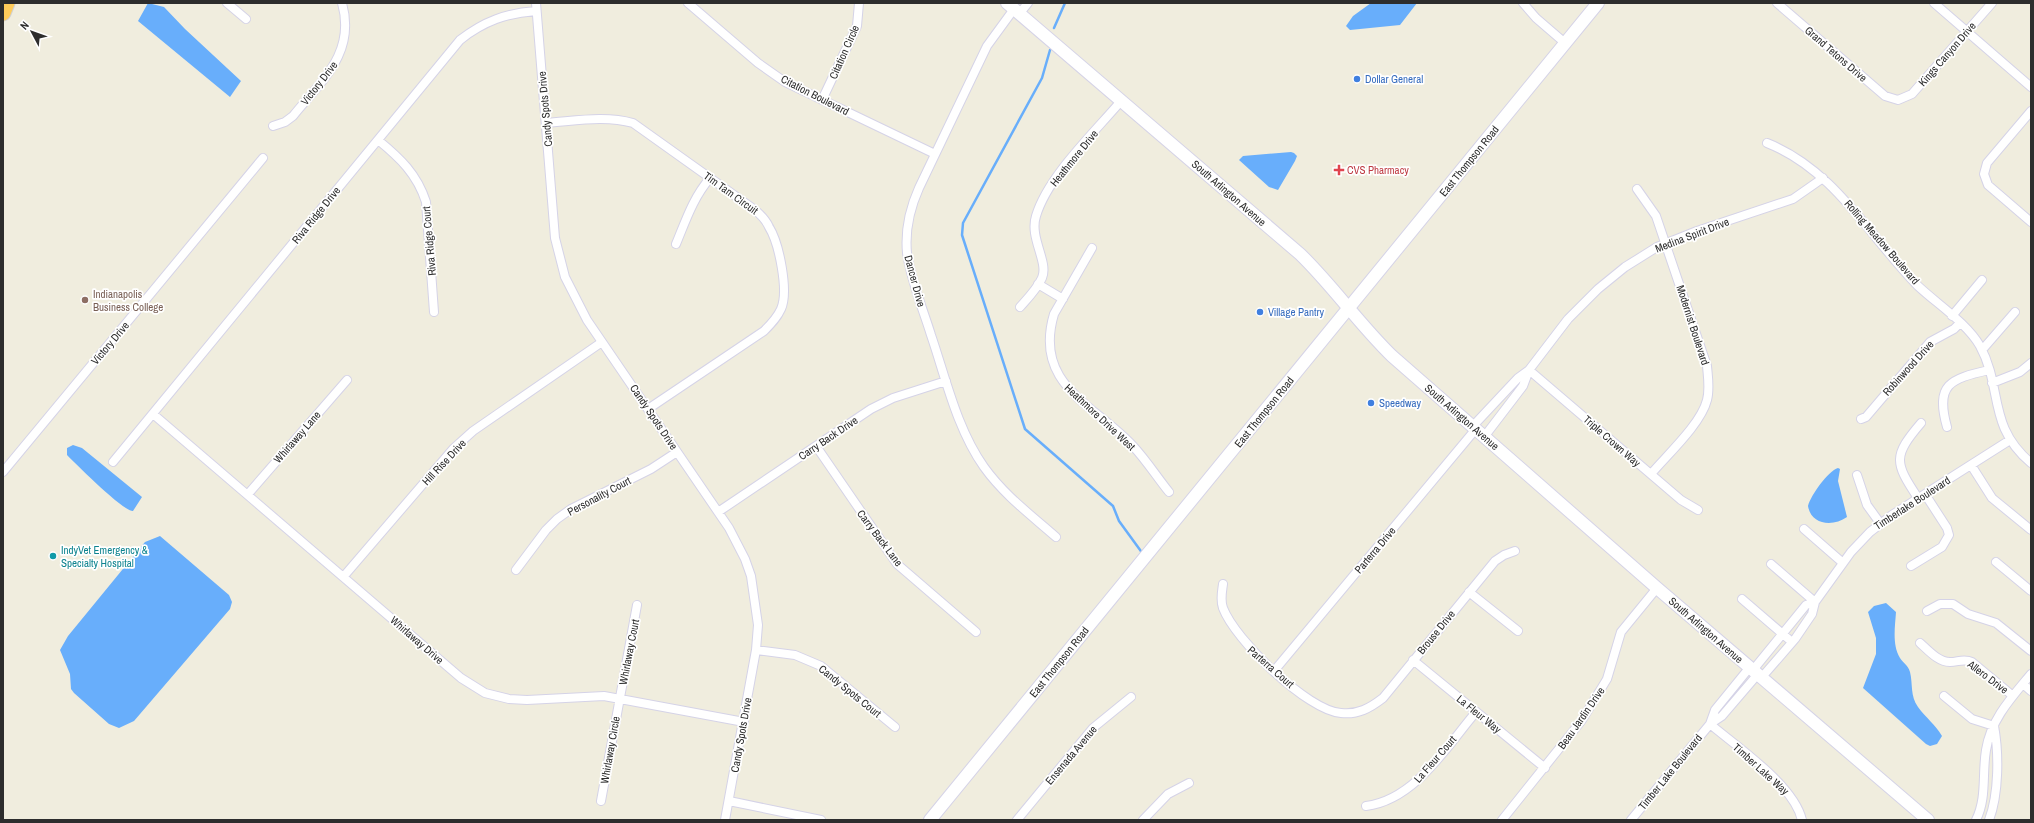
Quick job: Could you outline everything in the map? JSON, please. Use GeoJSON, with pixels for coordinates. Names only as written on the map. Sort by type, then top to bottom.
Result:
{"type":"FeatureCollection","features":[{"type":"Feature","properties":{"kind":"highway"},"geometry":{"type":"LineString","coordinates":[[3,13],[7,3]]}},
{"type":"Feature","properties":{"kind":"main road","name":"East Thompson Road"},"geometry":{"type":"LineString","coordinates":[[930,820],[1598,3]]}},
{"type":"Feature","properties":{"kind":"main road","name":"South Arlington Avenue"},"geometry":{"type":"LineString","coordinates":[[1013,7],[1300,254],[1392,356],[1657,588],[1928,820]]}},
{"type":"Feature","properties":{"kind":"street"},"geometry":{"type":"LineString","coordinates":[[227,3],[246,19]]}},
{"type":"Feature","properties":{"kind":"street","name":"Victory Drive"},"geometry":{"type":"LineString","coordinates":[[273,126],[286,122],[293,116],[338,58],[346,35],[346,17],[342,3]]}},
{"type":"Feature","properties":{"kind":"street","name":"Citation Boulevard"},"geometry":{"type":"LineString","coordinates":[[688,3],[758,63],[790,84],[935,154]]}},
{"type":"Feature","properties":{"kind":"street","name":"Citation Circle"},"geometry":{"type":"LineString","coordinates":[[822,100],[857,26],[859,3]]}},
{"type":"Feature","properties":{"kind":"street","name":"Dancer Drive"},"geometry":{"type":"LineString","coordinates":[[1028,3],[1013,7],[986,46],[912,205],[908,225],[907,243],[912,278],[966,436],[984,467],[1007,494],[1056,537]]}},
{"type":"Feature","properties":{"kind":"street"},"geometry":{"type":"LineString","coordinates":[[1523,3],[1536,18],[1565,43]]}},
{"type":"Feature","properties":{"kind":"street","name":"Grand Tetons Drive"},"geometry":{"type":"LineString","coordinates":[[1777,3],[1885,96],[1898,100]]}},
{"type":"Feature","properties":{"kind":"street"},"geometry":{"type":"LineString","coordinates":[[1934,3],[2031,87]]}},
{"type":"Feature","properties":{"kind":"street","name":"Kings Canyon Drive"},"geometry":{"type":"LineString","coordinates":[[1898,100],[1912,94],[1992,3]]}},
{"type":"Feature","properties":{"kind":"street","name":"Candy Spots Drive"},"geometry":{"type":"LineString","coordinates":[[536,7],[555,238],[561,262],[574,298],[602,342],[738,543],[750,576],[756,607],[756,650],[725,820]]}},
{"type":"Feature","properties":{"kind":"street","name":"Riva Ridge Drive"},"geometry":{"type":"LineString","coordinates":[[114,462],[456,45],[474,28],[490,20],[536,7]]}},
{"type":"Feature","properties":{"kind":"street","name":"Heathmore Drive"},"geometry":{"type":"LineString","coordinates":[[1020,307],[1043,277],[1043,264],[1034,235],[1033,226],[1036,214],[1047,191],[1060,173],[1121,101]]}},
{"type":"Feature","properties":{"kind":"street"},"geometry":{"type":"LineString","coordinates":[[2031,111],[1987,162],[1984,174],[1988,185],[2031,222]]}},
{"type":"Feature","properties":{"kind":"street","name":"Tim Tam Circuit"},"geometry":{"type":"LineString","coordinates":[[546,123],[608,118],[633,123],[755,210],[770,227],[775,240],[783,283],[784,298],[781,308],[774,321],[764,331],[648,409]]}},
{"type":"Feature","properties":{"kind":"street","name":"Riva Ridge Court"},"geometry":{"type":"LineString","coordinates":[[378,140],[407,165],[422,189],[426,202],[434,312]]}},
{"type":"Feature","properties":{"kind":"street","name":"Rolling Meadow Boulevard"},"geometry":{"type":"LineString","coordinates":[[1767,143],[1786,150],[1823,178],[1848,203],[1897,264],[1972,335],[1982,350],[1989,370],[2002,425],[2010,440],[2029,458]]}},
{"type":"Feature","properties":{"kind":"street","name":"Victory Drive"},"geometry":{"type":"LineString","coordinates":[[3,472],[263,158]]}},
{"type":"Feature","properties":{"kind":"street"},"geometry":{"type":"LineString","coordinates":[[676,244],[695,198],[710,178]]}},
{"type":"Feature","properties":{"kind":"street","name":"Medina Spirit Drive"},"geometry":{"type":"LineString","coordinates":[[1477,431],[1518,378],[1529,370],[1568,319],[1598,289],[1625,267],[1666,244],[1697,231],[1793,199],[1823,178]]}},
{"type":"Feature","properties":{"kind":"street","name":"Modernist Boulevard"},"geometry":{"type":"LineString","coordinates":[[1637,189],[1656,216],[1707,366],[1709,383],[1706,401],[1698,419],[1651,474]]}},
{"type":"Feature","properties":{"kind":"street","name":"Heathmore Drive West"},"geometry":{"type":"LineString","coordinates":[[1092,248],[1054,314],[1050,332],[1050,350],[1058,374],[1073,394],[1132,446],[1169,492]]}},
{"type":"Feature","properties":{"kind":"street"},"geometry":{"type":"LineString","coordinates":[[1952,316],[1982,280]]}},
{"type":"Feature","properties":{"kind":"street"},"geometry":{"type":"LineString","coordinates":[[1038,284],[1063,299]]}},
{"type":"Feature","properties":{"kind":"street"},"geometry":{"type":"LineString","coordinates":[[1982,350],[2015,312]]}},
{"type":"Feature","properties":{"kind":"street","name":"Robinwood Drive"},"geometry":{"type":"LineString","coordinates":[[1861,419],[1866,417],[1930,342],[1954,329],[1960,323]]}},
{"type":"Feature","properties":{"kind":"street","name":"Hill Rise Drive"},"geometry":{"type":"LineString","coordinates":[[344,576],[458,444],[473,431],[602,342]]}},
{"type":"Feature","properties":{"kind":"street"},"geometry":{"type":"LineString","coordinates":[[1992,383],[2020,372],[2031,363]]}},
{"type":"Feature","properties":{"kind":"street","name":"Medina Spirit Drive"},"geometry":{"type":"LineString","coordinates":[[1477,431],[1523,386],[1529,370]]}},
{"type":"Feature","properties":{"kind":"street","name":"Triple Crown Way"},"geometry":{"type":"LineString","coordinates":[[1529,370],[1681,500],[1698,510]]}},
{"type":"Feature","properties":{"kind":"street"},"geometry":{"type":"LineString","coordinates":[[1947,427],[1942,397],[1948,388],[1958,379],[1989,370]]}},
{"type":"Feature","properties":{"kind":"street","name":"Whirlaway Lane"},"geometry":{"type":"LineString","coordinates":[[248,494],[346,380]]}},
{"type":"Feature","properties":{"kind":"street","name":"Carry Back Drive"},"geometry":{"type":"LineString","coordinates":[[718,512],[871,409],[893,398],[946,380]]}},
{"type":"Feature","properties":{"kind":"street","name":"Whirlaway Drive"},"geometry":{"type":"LineString","coordinates":[[153,414],[344,576],[461,678],[485,693],[509,699],[527,700],[592,696],[620,699],[744,722]]}},
{"type":"Feature","properties":{"kind":"street"},"geometry":{"type":"LineString","coordinates":[[1918,498],[1906,478],[1900,455],[1904,443],[1921,423]]}},
{"type":"Feature","properties":{"kind":"street","name":"Parterra Drive"},"geometry":{"type":"LineString","coordinates":[[1274,671],[1477,431]]}},
{"type":"Feature","properties":{"kind":"street","name":"Timberlake Boulevard"},"geometry":{"type":"LineString","coordinates":[[1815,602],[1864,537],[1880,523],[2010,440]]}},
{"type":"Feature","properties":{"kind":"street","name":"Carry Back Lane"},"geometry":{"type":"LineString","coordinates":[[816,446],[897,564],[976,632]]}},
{"type":"Feature","properties":{"kind":"street","name":"Personality Court"},"geometry":{"type":"LineString","coordinates":[[516,570],[546,530],[557,519],[571,509],[651,469],[677,452]]}},
{"type":"Feature","properties":{"kind":"street"},"geometry":{"type":"LineString","coordinates":[[1971,465],[1992,498],[2031,530]]}},
{"type":"Feature","properties":{"kind":"street"},"geometry":{"type":"LineString","coordinates":[[1857,475],[1867,505],[1880,523]]}},
{"type":"Feature","properties":{"kind":"street"},"geometry":{"type":"LineString","coordinates":[[1910,566],[1942,547],[1948,537],[1949,532],[1925,494]]}},
{"type":"Feature","properties":{"kind":"street"},"geometry":{"type":"LineString","coordinates":[[1804,529],[1843,563]]}},
{"type":"Feature","properties":{"kind":"street","name":"Brouse Drive"},"geometry":{"type":"LineString","coordinates":[[1357,712],[1367,709],[1378,701],[1495,561],[1504,555],[1515,551]]}},
{"type":"Feature","properties":{"kind":"street"},"geometry":{"type":"LineString","coordinates":[[1996,562],[2031,592]]}},
{"type":"Feature","properties":{"kind":"street"},"geometry":{"type":"LineString","coordinates":[[1771,564],[1815,602]]}},
{"type":"Feature","properties":{"kind":"street","name":"Parterra Court"},"geometry":{"type":"LineString","coordinates":[[1223,584],[1221,602],[1230,621],[1247,646],[1274,671],[1321,708],[1342,714],[1357,712]]}},
{"type":"Feature","properties":{"kind":"street","name":"Beau Jardin Drive"},"geometry":{"type":"LineString","coordinates":[[1502,820],[1576,729],[1602,690],[1624,627],[1657,588]]}},
{"type":"Feature","properties":{"kind":"street"},"geometry":{"type":"LineString","coordinates":[[1469,592],[1518,631]]}},
{"type":"Feature","properties":{"kind":"street"},"geometry":{"type":"LineString","coordinates":[[1742,599],[1792,642]]}},
{"type":"Feature","properties":{"kind":"street","name":"Timber Lake Boulevard"},"geometry":{"type":"LineString","coordinates":[[1756,672],[1806,605],[1815,602]]}},
{"type":"Feature","properties":{"kind":"street","name":"Timber Lake Boulevard"},"geometry":{"type":"LineString","coordinates":[[1631,820],[1710,724],[1715,710],[1756,672],[1792,642],[1812,614],[1815,602]]}},
{"type":"Feature","properties":{"kind":"street"},"geometry":{"type":"LineString","coordinates":[[1927,611],[1940,604],[1953,604],[1968,614],[1996,623],[2031,651]]}},
{"type":"Feature","properties":{"kind":"street","name":"Whirlaway Court"},"geometry":{"type":"LineString","coordinates":[[620,699],[638,605]]}},
{"type":"Feature","properties":{"kind":"street","name":"Allero Drive"},"geometry":{"type":"LineString","coordinates":[[1920,643],[1943,661],[1969,661],[2013,696]]}},
{"type":"Feature","properties":{"kind":"street","name":"Candy Spots Court"},"geometry":{"type":"LineString","coordinates":[[756,650],[795,655],[821,666],[895,727]]}},
{"type":"Feature","properties":{"kind":"street","name":"La Fleur Way"},"geometry":{"type":"LineString","coordinates":[[1413,660],[1545,768]]}},
{"type":"Feature","properties":{"kind":"street"},"geometry":{"type":"LineString","coordinates":[[1976,820],[1982,801],[1986,749],[1994,727],[2001,711],[2031,674]]}},
{"type":"Feature","properties":{"kind":"street"},"geometry":{"type":"LineString","coordinates":[[2023,684],[2031,691]]}},
{"type":"Feature","properties":{"kind":"street"},"geometry":{"type":"LineString","coordinates":[[1944,696],[1972,719],[1994,727]]}},
{"type":"Feature","properties":{"kind":"street","name":"Ensenada Avenue"},"geometry":{"type":"LineString","coordinates":[[1017,820],[1093,728],[1131,697]]}},
{"type":"Feature","properties":{"kind":"street","name":"Whirlaway Circle"},"geometry":{"type":"LineString","coordinates":[[601,801],[620,699]]}},
{"type":"Feature","properties":{"kind":"street","name":"La Fleur Court"},"geometry":{"type":"LineString","coordinates":[[1366,806],[1393,798],[1419,780],[1476,712]]}},
{"type":"Feature","properties":{"kind":"street","name":"Timber Lake Way"},"geometry":{"type":"LineString","coordinates":[[1710,724],[1787,791],[1798,809],[1802,820]]}},
{"type":"Feature","properties":{"kind":"street"},"geometry":{"type":"LineString","coordinates":[[1989,820],[1995,796],[1996,752],[1994,727]]}},
{"type":"Feature","properties":{"kind":"street"},"geometry":{"type":"LineString","coordinates":[[1143,820],[1168,794],[1189,783]]}},
{"type":"Feature","properties":{"kind":"street"},"geometry":{"type":"LineString","coordinates":[[729,801],[821,820]]}},
{"type":"Feature","properties":{"kind":"water"},"geometry":{"type":"Polygon","coordinates":[[[148,3],[164,7],[185,29],[241,81],[230,97],[138,21],[148,3]]]}},
{"type":"Feature","properties":{"kind":"water"},"geometry":{"type":"Polygon","coordinates":[[[1371,3],[1417,3],[1400,25],[1350,30],[1346,26],[1353,16],[1371,3]]]}},
{"type":"Feature","properties":{"kind":"water"},"geometry":{"type":"Polygon","coordinates":[[[1291,152],[1297,156],[1278,190],[1269,187],[1239,160],[1243,156],[1291,152]]]}},
{"type":"Feature","properties":{"kind":"water"},"geometry":{"type":"Polygon","coordinates":[[[73,445],[82,448],[142,497],[133,511],[120,504],[89,477],[67,455],[67,448],[73,445]]]}},
{"type":"Feature","properties":{"kind":"water"},"geometry":{"type":"Polygon","coordinates":[[[1838,468],[1840,469],[1838,481],[1847,517],[1835,522],[1823,522],[1813,517],[1808,506],[1820,484],[1838,468]]]}},
{"type":"Feature","properties":{"kind":"water"},"geometry":{"type":"Polygon","coordinates":[[[160,536],[229,595],[232,602],[230,609],[134,721],[119,728],[109,724],[74,693],[71,689],[70,674],[60,650],[68,636],[145,542],[160,536]]]}},
{"type":"Feature","properties":{"kind":"water"},"geometry":{"type":"Polygon","coordinates":[[[1886,603],[1896,612],[1895,636],[1897,653],[1910,672],[1915,703],[1942,736],[1937,744],[1930,746],[1926,744],[1863,688],[1876,654],[1876,638],[1868,612],[1874,606],[1886,603]]]}},
{"type":"Feature","properties":{"kind":"waterway"},"geometry":{"type":"LineString","coordinates":[[1054,28],[1065,3]]}},
{"type":"Feature","properties":{"kind":"waterway"},"geometry":{"type":"LineString","coordinates":[[1050,50],[1042,78],[963,223],[962,235],[1025,429],[1113,506],[1119,521],[1143,554]]}},
{"type":"Feature","properties":{"kind":"place","name":"Dollar General"},"geometry":{"type":"Point","coordinates":[1357,79]}},
{"type":"Feature","properties":{"kind":"place","name":"CVS Pharmacy"},"geometry":{"type":"Point","coordinates":[1339,170]}},
{"type":"Feature","properties":{"kind":"place","name":"Indianapolis Business College"},"geometry":{"type":"Point","coordinates":[85,300]}},
{"type":"Feature","properties":{"kind":"place","name":"Village Pantry"},"geometry":{"type":"Point","coordinates":[1260,312]}},
{"type":"Feature","properties":{"kind":"place","name":"Speedway"},"geometry":{"type":"Point","coordinates":[1371,403]}},
{"type":"Feature","properties":{"kind":"place","name":"IndyVet Emergency & Specialty Hospital"},"geometry":{"type":"Point","coordinates":[53,556]}}]}
